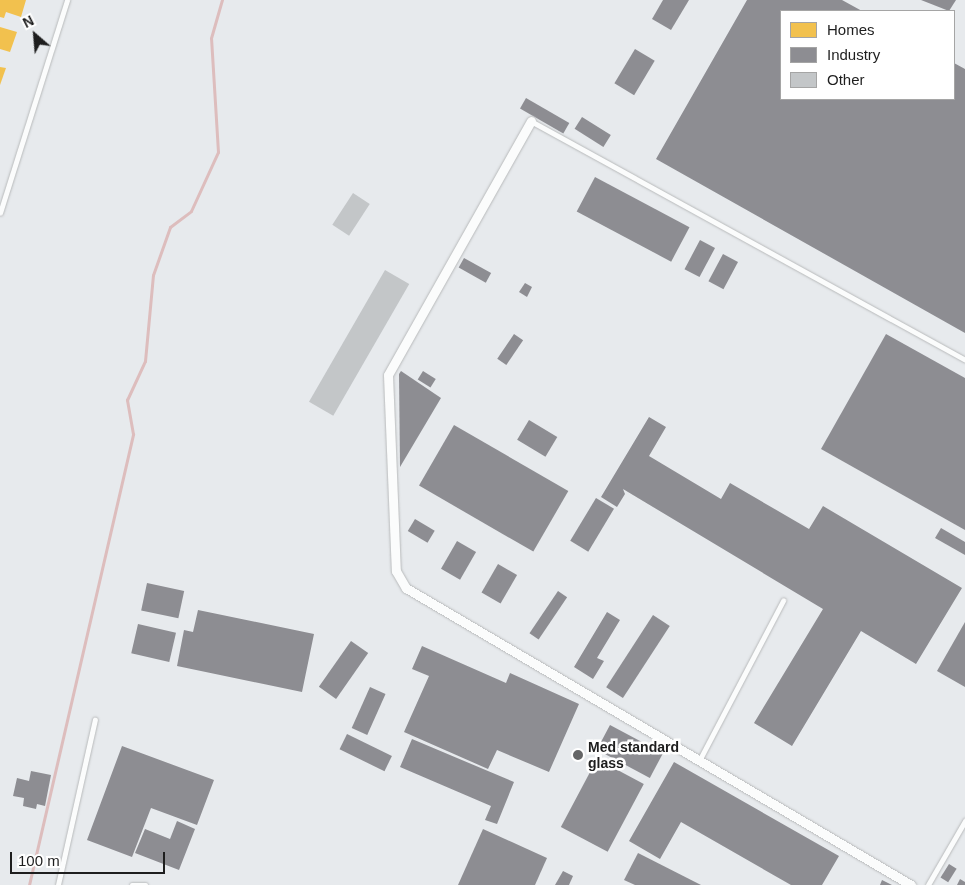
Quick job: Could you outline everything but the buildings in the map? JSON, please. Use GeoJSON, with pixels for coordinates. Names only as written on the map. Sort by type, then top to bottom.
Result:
{"type":"FeatureCollection","features":[{"type":"Feature","properties":{"kind":"street"},"geometry":{"type":"LineString","coordinates":[[531,121],[388,375],[396,570],[406,588],[910,885]]}},
{"type":"Feature","properties":{"kind":"lane"},"geometry":{"type":"LineString","coordinates":[[0,213],[67,0]]}},
{"type":"Feature","properties":{"kind":"lane"},"geometry":{"type":"LineString","coordinates":[[531,121],[965,360]]}},
{"type":"Feature","properties":{"kind":"lane"},"geometry":{"type":"LineString","coordinates":[[699,761],[783,601]]}},
{"type":"Feature","properties":{"kind":"lane"},"geometry":{"type":"LineString","coordinates":[[58,885],[95,720]]}},
{"type":"Feature","properties":{"kind":"lane"},"geometry":{"type":"LineString","coordinates":[[928,885],[965,821]]}},
{"type":"Feature","properties":{"kind":"lane"},"geometry":{"type":"LineString","coordinates":[[132,885],[146,885]]}},
{"type":"Feature","properties":{"kind":"waterway"},"geometry":{"type":"LineString","coordinates":[[29,885],[133,434],[127,400],[145,361],[153,275],[170,227],[191,211],[218,152],[211,38],[222,0]]}},
{"type":"Feature","properties":{"kind":"place","name":"Med standard glass"},"geometry":{"type":"Point","coordinates":[578,755]}}]}
